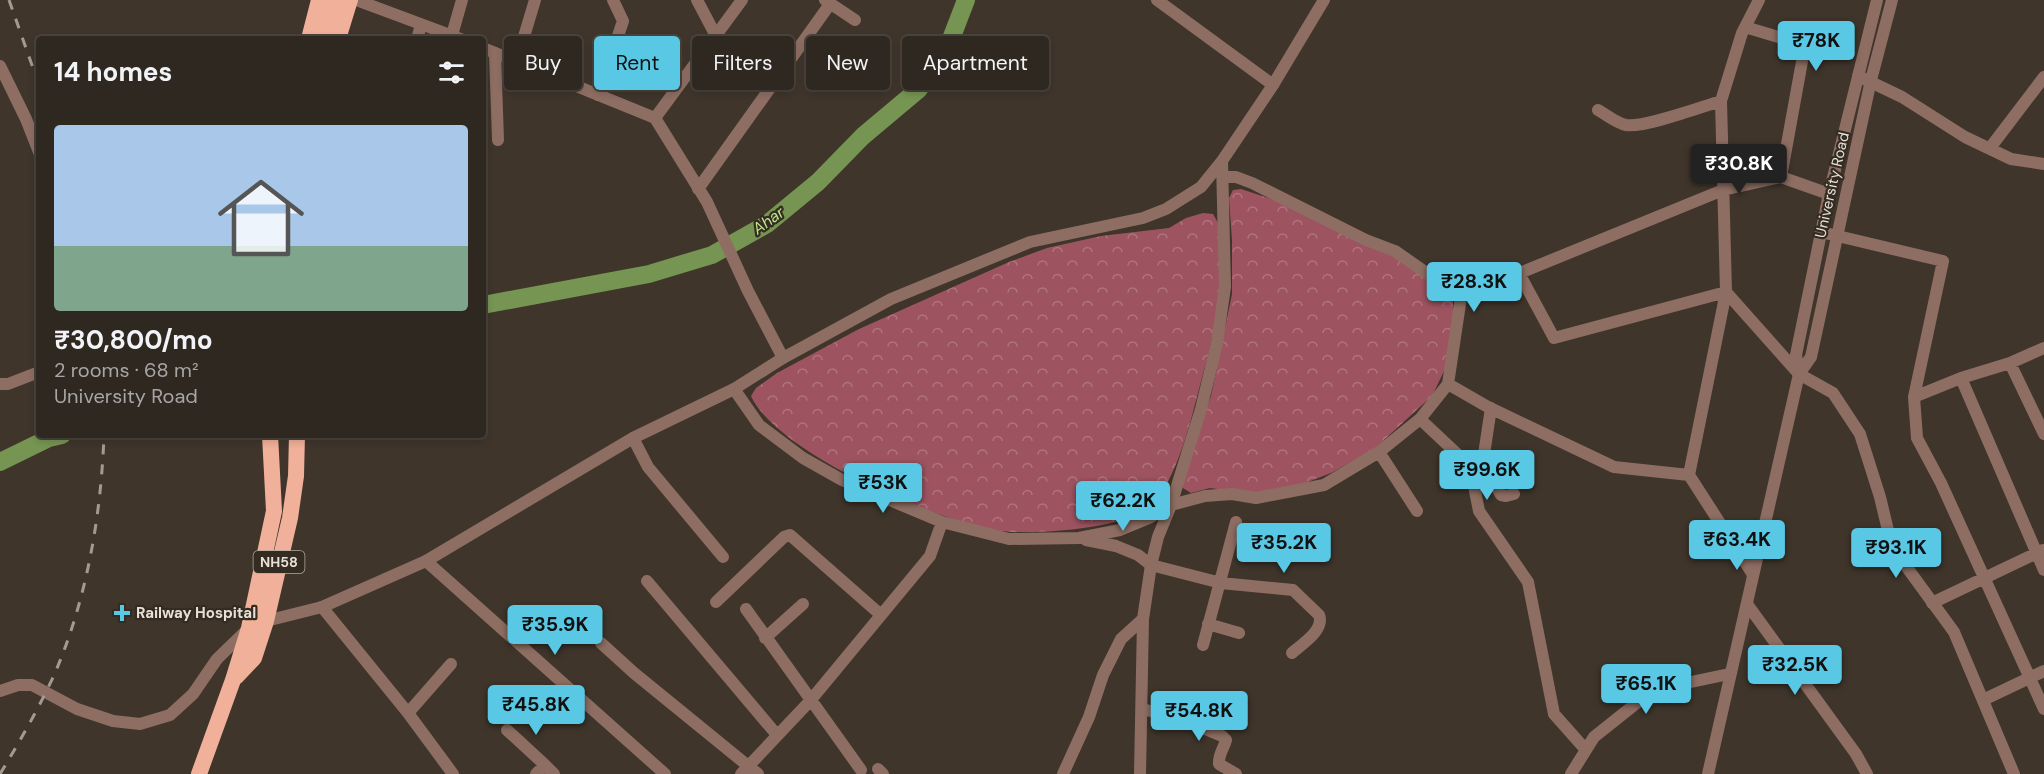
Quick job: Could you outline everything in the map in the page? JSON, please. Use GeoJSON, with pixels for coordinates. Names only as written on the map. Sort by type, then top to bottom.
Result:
{"type":"FeatureCollection","features":[{"type":"Feature","properties":{"kind":"highway"},"geometry":{"type":"LineString","coordinates":[[310,36],[319,0]]}},
{"type":"Feature","properties":{"kind":"highway"},"geometry":{"type":"LineString","coordinates":[[326,36],[335,0]]}},
{"type":"Feature","properties":{"kind":"highway"},"geometry":{"type":"LineString","coordinates":[[339,36],[350,0]]}},
{"type":"Feature","properties":{"kind":"highway","name":"NH58"},"geometry":{"type":"LineString","coordinates":[[199,774],[233,680],[249,627],[274,511],[270,438]]}},
{"type":"Feature","properties":{"kind":"highway","name":"NH58"},"geometry":{"type":"LineString","coordinates":[[233,680],[254,658],[266,621],[290,518],[296,476],[297,438]]}},
{"type":"Feature","properties":{"kind":"street"},"geometry":{"type":"LineString","coordinates":[[356,0],[453,36]]}},
{"type":"Feature","properties":{"kind":"street"},"geometry":{"type":"LineString","coordinates":[[456,36],[462,0]]}},
{"type":"Feature","properties":{"kind":"street"},"geometry":{"type":"LineString","coordinates":[[525,36],[536,0]]}},
{"type":"Feature","properties":{"kind":"street"},"geometry":{"type":"LineString","coordinates":[[598,95],[623,21],[613,0]]}},
{"type":"Feature","properties":{"kind":"street"},"geometry":{"type":"LineString","coordinates":[[697,0],[716,36],[742,0]]}},
{"type":"Feature","properties":{"kind":"street"},"geometry":{"type":"LineString","coordinates":[[1157,0],[1274,84]]}},
{"type":"Feature","properties":{"kind":"street"},"geometry":{"type":"LineString","coordinates":[[0,691],[18,685],[32,685],[76,708],[113,721],[140,724],[170,715],[193,694],[217,659],[249,627],[322,607],[426,561],[633,438],[734,389],[783,358],[891,299],[1030,242],[1143,218],[1166,209],[1201,187],[1222,161],[1274,84],[1324,0]]}},
{"type":"Feature","properties":{"kind":"street"},"geometry":{"type":"LineString","coordinates":[[1752,573],[1689,475],[1726,292],[1721,101],[1745,27],[1759,0]]}},
{"type":"Feature","properties":{"kind":"street","name":"University Road"},"geometry":{"type":"LineString","coordinates":[[1708,774],[1798,374],[1796,355],[1821,232],[1876,0]]}},
{"type":"Feature","properties":{"kind":"street","name":"University Road"},"geometry":{"type":"LineString","coordinates":[[1798,374],[1811,357],[1871,80],[1892,0]]}},
{"type":"Feature","properties":{"kind":"street"},"geometry":{"type":"LineString","coordinates":[[698,189],[827,2],[855,20]]}},
{"type":"Feature","properties":{"kind":"street"},"geometry":{"type":"LineString","coordinates":[[418,36],[421,25]]}},
{"type":"Feature","properties":{"kind":"street"},"geometry":{"type":"LineString","coordinates":[[1745,27],[1805,45],[1781,177]]}},
{"type":"Feature","properties":{"kind":"street"},"geometry":{"type":"LineString","coordinates":[[486,49],[504,56]]}},
{"type":"Feature","properties":{"kind":"street"},"geometry":{"type":"LineString","coordinates":[[495,53],[498,140]]}},
{"type":"Feature","properties":{"kind":"street"},"geometry":{"type":"LineString","coordinates":[[0,66],[36,144]]}},
{"type":"Feature","properties":{"kind":"street"},"geometry":{"type":"LineString","coordinates":[[656,118],[692,69]]}},
{"type":"Feature","properties":{"kind":"street"},"geometry":{"type":"LineString","coordinates":[[1858,76],[1871,80],[1965,137],[2011,159],[2044,164]]}},
{"type":"Feature","properties":{"kind":"street"},"geometry":{"type":"LineString","coordinates":[[1990,148],[2044,77]]}},
{"type":"Feature","properties":{"kind":"street"},"geometry":{"type":"LineString","coordinates":[[582,88],[656,118],[707,202],[748,291],[783,358]]}},
{"type":"Feature","properties":{"kind":"street"},"geometry":{"type":"LineString","coordinates":[[1598,110],[1629,126],[1656,121],[1721,101]]}},
{"type":"Feature","properties":{"kind":"street"},"geometry":{"type":"LineString","coordinates":[[1140,774],[1143,619],[1151,565],[1158,537],[1171,505],[1201,409],[1217,343],[1225,287],[1222,161]]}},
{"type":"Feature","properties":{"kind":"street"},"geometry":{"type":"LineString","coordinates":[[1223,177],[1236,177],[1252,183],[1366,240],[1395,251],[1461,297]]}},
{"type":"Feature","properties":{"kind":"street"},"geometry":{"type":"LineString","coordinates":[[1461,297],[1724,190],[1781,177],[1830,194]]}},
{"type":"Feature","properties":{"kind":"street"},"geometry":{"type":"LineString","coordinates":[[1821,232],[1943,261],[1914,398],[1917,438],[1941,483],[2044,709]]}},
{"type":"Feature","properties":{"kind":"street"},"geometry":{"type":"LineString","coordinates":[[1520,274],[1554,338],[1726,292]]}},
{"type":"Feature","properties":{"kind":"street"},"geometry":{"type":"LineString","coordinates":[[1726,292],[1798,374],[1833,393],[1860,434],[1880,497],[1892,547],[1954,632],[2014,774]]}},
{"type":"Feature","properties":{"kind":"street"},"geometry":{"type":"LineString","coordinates":[[734,389],[759,425],[803,458],[842,480],[942,522],[1009,539],[1079,538],[1120,530],[1149,518],[1171,505],[1206,496],[1232,494],[1256,498],[1324,485],[1379,452],[1420,419],[1448,384],[1461,297]]}},
{"type":"Feature","properties":{"kind":"street"},"geometry":{"type":"LineString","coordinates":[[1914,398],[2044,348]]}},
{"type":"Feature","properties":{"kind":"street"},"geometry":{"type":"LineString","coordinates":[[2010,363],[2041,420],[2044,434]]}},
{"type":"Feature","properties":{"kind":"street"},"geometry":{"type":"LineString","coordinates":[[0,384],[8,384],[36,373]]}},
{"type":"Feature","properties":{"kind":"street"},"geometry":{"type":"LineString","coordinates":[[1961,378],[2040,552],[2044,570]]}},
{"type":"Feature","properties":{"kind":"street"},"geometry":{"type":"LineString","coordinates":[[1448,384],[1491,408],[1614,467],[1689,475]]}},
{"type":"Feature","properties":{"kind":"street"},"geometry":{"type":"LineString","coordinates":[[1474,485],[1482,463],[1491,408]]}},
{"type":"Feature","properties":{"kind":"street"},"geometry":{"type":"LineString","coordinates":[[1420,419],[1470,466],[1479,511],[1528,582],[1554,714],[1586,750]]}},
{"type":"Feature","properties":{"kind":"street"},"geometry":{"type":"LineString","coordinates":[[633,438],[648,467],[723,557]]}},
{"type":"Feature","properties":{"kind":"street"},"geometry":{"type":"LineString","coordinates":[[1379,452],[1417,511]]}},
{"type":"Feature","properties":{"kind":"street"},"geometry":{"type":"LineString","coordinates":[[1482,463],[1501,495],[1514,494]]}},
{"type":"Feature","properties":{"kind":"street"},"geometry":{"type":"LineString","coordinates":[[601,643],[750,771],[777,735],[810,700],[930,556],[942,522]]}},
{"type":"Feature","properties":{"kind":"street"},"geometry":{"type":"LineString","coordinates":[[1203,645],[1236,522]]}},
{"type":"Feature","properties":{"kind":"street"},"geometry":{"type":"LineString","coordinates":[[716,602],[784,537],[790,535],[880,615]]}},
{"type":"Feature","properties":{"kind":"street"},"geometry":{"type":"LineString","coordinates":[[1079,538],[1116,546],[1138,555],[1151,565],[1221,583],[1293,590],[1319,615],[1321,621],[1320,627],[1292,653]]}},
{"type":"Feature","properties":{"kind":"street"},"geometry":{"type":"LineString","coordinates":[[1932,603],[2040,552]]}},
{"type":"Feature","properties":{"kind":"street"},"geometry":{"type":"LineString","coordinates":[[426,561],[665,774]]}},
{"type":"Feature","properties":{"kind":"street"},"geometry":{"type":"LineString","coordinates":[[647,581],[777,735]]}},
{"type":"Feature","properties":{"kind":"street"},"geometry":{"type":"LineString","coordinates":[[765,638],[803,604]]}},
{"type":"Feature","properties":{"kind":"street"},"geometry":{"type":"LineString","coordinates":[[1747,604],[1856,754],[1867,774]]}},
{"type":"Feature","properties":{"kind":"street"},"geometry":{"type":"LineString","coordinates":[[322,607],[408,713],[453,774]]}},
{"type":"Feature","properties":{"kind":"street"},"geometry":{"type":"LineString","coordinates":[[746,609],[861,770]]}},
{"type":"Feature","properties":{"kind":"street"},"geometry":{"type":"LineString","coordinates":[[1063,774],[1089,717],[1102,675],[1121,639],[1143,619]]}},
{"type":"Feature","properties":{"kind":"street"},"geometry":{"type":"LineString","coordinates":[[1208,624],[1239,633]]}},
{"type":"Feature","properties":{"kind":"street"},"geometry":{"type":"LineString","coordinates":[[408,713],[451,664]]}},
{"type":"Feature","properties":{"kind":"street"},"geometry":{"type":"LineString","coordinates":[[1983,700],[2044,671]]}},
{"type":"Feature","properties":{"kind":"street"},"geometry":{"type":"LineString","coordinates":[[1571,774],[1594,737],[1653,690],[1729,674]]}},
{"type":"Feature","properties":{"kind":"street"},"geometry":{"type":"LineString","coordinates":[[1142,709],[1179,718],[1222,736],[1226,740],[1218,759],[1219,764],[1236,774]]}},
{"type":"Feature","properties":{"kind":"street"},"geometry":{"type":"LineString","coordinates":[[507,730],[545,771]]}},
{"type":"Feature","properties":{"kind":"green space"},"geometry":{"type":"Polygon","coordinates":[[[1241,189],[1277,201],[1392,255],[1419,272],[1453,301],[1454,323],[1445,369],[1432,396],[1373,450],[1331,473],[1292,488],[1248,493],[1210,488],[1191,493],[1183,488],[1182,480],[1211,396],[1232,294],[1229,198],[1233,190],[1241,189]]]}},
{"type":"Feature","properties":{"kind":"green space"},"geometry":{"type":"Polygon","coordinates":[[[1203,213],[1213,214],[1219,224],[1220,234],[1218,303],[1208,356],[1185,441],[1161,497],[1145,510],[1128,518],[1060,531],[1017,532],[1001,531],[939,515],[863,482],[825,462],[792,440],[767,418],[751,396],[756,388],[777,373],[859,329],[1009,262],[1047,248],[1101,236],[1169,228],[1186,218],[1203,213]]]}},
{"type":"Feature","properties":{"kind":"waterway","name":"Ahar"},"geometry":{"type":"LineString","coordinates":[[486,304],[649,274],[712,255],[767,224],[818,182],[863,136],[919,89],[951,39],[966,0]]}},
{"type":"Feature","properties":{"kind":"waterway","name":"Ahar"},"geometry":{"type":"LineString","coordinates":[[0,462],[49,438]]}},
{"type":"Feature","properties":{"kind":"railway"},"geometry":{"type":"LineString","coordinates":[[9,0],[36,76]]}},
{"type":"Feature","properties":{"kind":"railway"},"geometry":{"type":"LineString","coordinates":[[0,774],[49,686],[76,616],[96,526],[104,438]]}},
{"type":"Feature","properties":{"kind":"place","name":"Railway Hospital"},"geometry":{"type":"Point","coordinates":[122,613]}}]}
